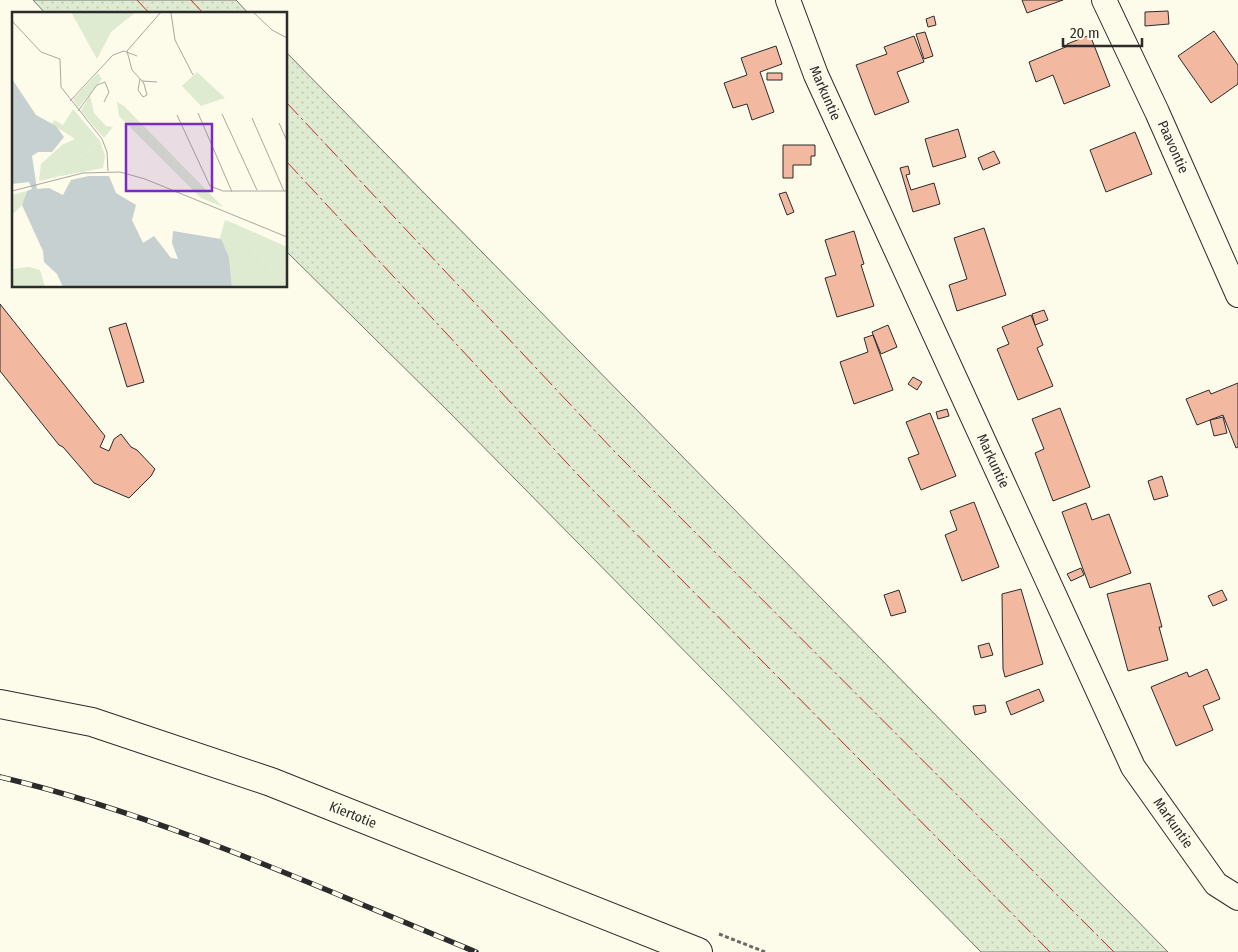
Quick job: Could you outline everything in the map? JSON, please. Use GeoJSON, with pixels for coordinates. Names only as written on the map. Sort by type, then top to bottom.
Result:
{"type":"FeatureCollection","features":[{"type":"Feature","properties":{"kind":"street","name":"Markuntie"},"geometry":{"type":"LineString","coordinates":[[788,0],[816,75],[1133,767],[1216,884],[1238,898]]}},
{"type":"Feature","properties":{"kind":"street","name":"Paavontie"},"geometry":{"type":"LineString","coordinates":[[1104,0],[1157,112],[1238,295]]}},
{"type":"Feature","properties":{"kind":"street","name":"Kiertotie"},"geometry":{"type":"LineString","coordinates":[[0,704],[92,722],[271,782],[698,952]]}},
{"type":"Feature","properties":{"kind":"green space"},"geometry":{"type":"Polygon","coordinates":[[[33,0],[236,0],[247,12],[44,12],[33,0]]]}},
{"type":"Feature","properties":{"kind":"green space"},"geometry":{"type":"Polygon","coordinates":[[[288,54],[1168,952],[981,952],[448,411],[288,253],[288,54]]]}},
{"type":"Feature","properties":{"kind":"building"},"geometry":{"type":"Polygon","coordinates":[[[1022,0],[1063,0],[1027,13],[1022,0]]]}},
{"type":"Feature","properties":{"kind":"building"},"geometry":{"type":"Polygon","coordinates":[[[1168,11],[1169,24],[1145,26],[1145,12],[1168,11]]]}},
{"type":"Feature","properties":{"kind":"building"},"geometry":{"type":"Polygon","coordinates":[[[934,16],[936,25],[928,27],[926,19],[934,16]]]}},
{"type":"Feature","properties":{"kind":"building"},"geometry":{"type":"Polygon","coordinates":[[[1214,31],[1238,65],[1238,84],[1211,103],[1178,56],[1214,31]]]}},
{"type":"Feature","properties":{"kind":"building"},"geometry":{"type":"Polygon","coordinates":[[[925,32],[933,56],[924,59],[916,34],[925,32]]]}},
{"type":"Feature","properties":{"kind":"building"},"geometry":{"type":"Polygon","coordinates":[[[1090,35],[1110,86],[1064,104],[1053,75],[1036,82],[1029,62],[1090,35]]]}},
{"type":"Feature","properties":{"kind":"building"},"geometry":{"type":"Polygon","coordinates":[[[914,36],[924,62],[897,72],[909,102],[875,115],[856,65],[887,54],[884,47],[914,36]]]}},
{"type":"Feature","properties":{"kind":"building"},"geometry":{"type":"Polygon","coordinates":[[[776,46],[782,64],[760,72],[774,112],[752,120],[747,104],[733,108],[724,83],[747,75],[741,58],[776,46]]]}},
{"type":"Feature","properties":{"kind":"building"},"geometry":{"type":"Polygon","coordinates":[[[767,73],[782,73],[782,80],[767,80],[767,73]]]}},
{"type":"Feature","properties":{"kind":"building"},"geometry":{"type":"Polygon","coordinates":[[[958,129],[966,157],[933,167],[925,139],[958,129]]]}},
{"type":"Feature","properties":{"kind":"building"},"geometry":{"type":"Polygon","coordinates":[[[1135,132],[1152,174],[1106,192],[1090,150],[1135,132]]]}},
{"type":"Feature","properties":{"kind":"building"},"geometry":{"type":"Polygon","coordinates":[[[783,145],[815,145],[815,156],[811,156],[811,165],[793,165],[793,178],[783,178],[783,145]]]}},
{"type":"Feature","properties":{"kind":"building"},"geometry":{"type":"Polygon","coordinates":[[[994,151],[1000,163],[983,170],[978,158],[994,151]]]}},
{"type":"Feature","properties":{"kind":"building"},"geometry":{"type":"Polygon","coordinates":[[[908,166],[910,174],[906,175],[911,190],[934,183],[940,204],[913,212],[900,168],[908,166]]]}},
{"type":"Feature","properties":{"kind":"building"},"geometry":{"type":"Polygon","coordinates":[[[786,192],[794,212],[787,215],[779,194],[786,192]]]}},
{"type":"Feature","properties":{"kind":"building"},"geometry":{"type":"Polygon","coordinates":[[[984,228],[1006,295],[957,311],[949,285],[967,279],[954,238],[984,228]]]}},
{"type":"Feature","properties":{"kind":"building"},"geometry":{"type":"Polygon","coordinates":[[[854,231],[864,264],[861,265],[874,306],[837,317],[825,278],[836,275],[825,240],[854,231]]]}},
{"type":"Feature","properties":{"kind":"building"},"geometry":{"type":"Polygon","coordinates":[[[0,304],[105,436],[100,447],[109,451],[114,439],[121,434],[131,447],[137,450],[155,469],[151,476],[129,498],[94,483],[63,447],[59,445],[0,371],[0,304]]]}},
{"type":"Feature","properties":{"kind":"building"},"geometry":{"type":"Polygon","coordinates":[[[1044,310],[1048,320],[1035,325],[1032,314],[1044,310]]]}},
{"type":"Feature","properties":{"kind":"building"},"geometry":{"type":"Polygon","coordinates":[[[1031,315],[1043,345],[1037,348],[1053,386],[1018,400],[997,349],[1009,344],[1002,327],[1031,315]]]}},
{"type":"Feature","properties":{"kind":"building"},"geometry":{"type":"Polygon","coordinates":[[[126,323],[144,382],[127,387],[109,328],[126,323]]]}},
{"type":"Feature","properties":{"kind":"building"},"geometry":{"type":"Polygon","coordinates":[[[888,325],[897,347],[881,354],[872,332],[888,325]]]}},
{"type":"Feature","properties":{"kind":"building"},"geometry":{"type":"Polygon","coordinates":[[[873,335],[893,390],[854,404],[840,362],[868,352],[864,338],[873,335]]]}},
{"type":"Feature","properties":{"kind":"building"},"geometry":{"type":"Polygon","coordinates":[[[913,377],[922,382],[917,390],[908,384],[913,377]]]}},
{"type":"Feature","properties":{"kind":"building"},"geometry":{"type":"Polygon","coordinates":[[[1238,383],[1238,447],[1236,448],[1223,415],[1197,425],[1186,399],[1209,390],[1211,394],[1238,383]]]}},
{"type":"Feature","properties":{"kind":"building"},"geometry":{"type":"Polygon","coordinates":[[[1060,408],[1090,487],[1053,501],[1035,453],[1044,449],[1032,419],[1060,408]]]}},
{"type":"Feature","properties":{"kind":"building"},"geometry":{"type":"Polygon","coordinates":[[[947,409],[949,416],[938,419],[936,412],[947,409]]]}},
{"type":"Feature","properties":{"kind":"building"},"geometry":{"type":"Polygon","coordinates":[[[930,413],[956,476],[921,490],[908,458],[919,454],[906,422],[930,413]]]}},
{"type":"Feature","properties":{"kind":"building"},"geometry":{"type":"Polygon","coordinates":[[[1223,417],[1227,433],[1214,436],[1210,420],[1223,417]]]}},
{"type":"Feature","properties":{"kind":"building"},"geometry":{"type":"Polygon","coordinates":[[[1162,476],[1168,496],[1154,500],[1148,481],[1162,476]]]}},
{"type":"Feature","properties":{"kind":"building"},"geometry":{"type":"Polygon","coordinates":[[[974,502],[999,567],[962,581],[945,535],[957,530],[950,511],[974,502]]]}},
{"type":"Feature","properties":{"kind":"building"},"geometry":{"type":"Polygon","coordinates":[[[1086,503],[1092,520],[1109,514],[1131,573],[1090,588],[1062,512],[1086,503]]]}},
{"type":"Feature","properties":{"kind":"building"},"geometry":{"type":"Polygon","coordinates":[[[1081,568],[1084,575],[1071,581],[1067,574],[1081,568]]]}},
{"type":"Feature","properties":{"kind":"building"},"geometry":{"type":"Polygon","coordinates":[[[1150,583],[1162,627],[1159,627],[1168,660],[1128,671],[1107,594],[1150,583]]]}},
{"type":"Feature","properties":{"kind":"building"},"geometry":{"type":"Polygon","coordinates":[[[1021,589],[1043,664],[1005,677],[1003,669],[1002,594],[1021,589]]]}},
{"type":"Feature","properties":{"kind":"building"},"geometry":{"type":"Polygon","coordinates":[[[899,590],[906,612],[891,616],[884,595],[899,590]]]}},
{"type":"Feature","properties":{"kind":"building"},"geometry":{"type":"Polygon","coordinates":[[[1222,590],[1227,600],[1213,606],[1208,596],[1222,590]]]}},
{"type":"Feature","properties":{"kind":"building"},"geometry":{"type":"Polygon","coordinates":[[[989,643],[993,655],[981,658],[978,646],[989,643]]]}},
{"type":"Feature","properties":{"kind":"building"},"geometry":{"type":"Polygon","coordinates":[[[1207,669],[1220,699],[1203,706],[1213,730],[1176,746],[1151,687],[1187,672],[1189,677],[1207,669]]]}},
{"type":"Feature","properties":{"kind":"building"},"geometry":{"type":"Polygon","coordinates":[[[1039,689],[1044,701],[1011,715],[1006,702],[1039,689]]]}},
{"type":"Feature","properties":{"kind":"building"},"geometry":{"type":"Polygon","coordinates":[[[985,705],[986,712],[975,715],[973,706],[985,705]]]}},
{"type":"Feature","properties":{"kind":"railway"},"geometry":{"type":"LineString","coordinates":[[0,777],[61,793],[182,833],[241,855],[476,952]]}},
{"type":"Feature","properties":{"kind":"power"},"geometry":{"type":"LineString","coordinates":[[137,0],[148,12]]}},
{"type":"Feature","properties":{"kind":"power"},"geometry":{"type":"LineString","coordinates":[[191,0],[202,12]]}},
{"type":"Feature","properties":{"kind":"power"},"geometry":{"type":"LineString","coordinates":[[288,104],[615,452],[1114,952]]}},
{"type":"Feature","properties":{"kind":"power"},"geometry":{"type":"LineString","coordinates":[[288,163],[580,477],[1050,952]]}}]}
